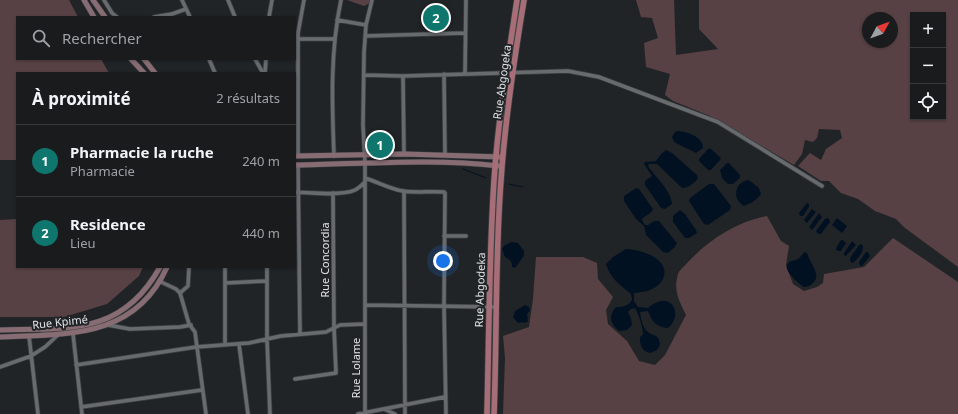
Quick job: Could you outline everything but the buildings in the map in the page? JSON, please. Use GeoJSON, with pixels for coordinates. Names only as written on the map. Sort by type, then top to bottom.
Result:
{"type":"FeatureCollection","features":[{"type":"Feature","properties":{"kind":"main road"},"geometry":{"type":"LineString","coordinates":[[84,0],[93,16]]}},
{"type":"Feature","properties":{"kind":"main road"},"geometry":{"type":"LineString","coordinates":[[93,0],[104,16]]}},
{"type":"Feature","properties":{"kind":"main road","name":"Rue Abgogeka"},"geometry":{"type":"LineString","coordinates":[[499,166],[517,0]]}},
{"type":"Feature","properties":{"kind":"main road","name":"Rue Abgogeka"},"geometry":{"type":"LineString","coordinates":[[509,73],[524,0]]}},
{"type":"Feature","properties":{"kind":"main road"},"geometry":{"type":"LineString","coordinates":[[132,60],[143,72]]}},
{"type":"Feature","properties":{"kind":"main road"},"geometry":{"type":"LineString","coordinates":[[145,60],[154,72]]}},
{"type":"Feature","properties":{"kind":"main road"},"geometry":{"type":"LineString","coordinates":[[297,156],[404,154],[499,156]]}},
{"type":"Feature","properties":{"kind":"main road"},"geometry":{"type":"LineString","coordinates":[[296,165],[453,163],[499,166]]}},
{"type":"Feature","properties":{"kind":"main road","name":"Rue Abgodeka"},"geometry":{"type":"LineString","coordinates":[[487,414],[488,307],[499,166]]}},
{"type":"Feature","properties":{"kind":"main road","name":"Rue Abgodeka"},"geometry":{"type":"LineString","coordinates":[[494,414],[499,166]]}},
{"type":"Feature","properties":{"kind":"main road","name":"Rue Kpimé"},"geometry":{"type":"LineString","coordinates":[[0,330],[77,327],[112,317],[121,312],[140,296],[154,278],[159,268]]}},
{"type":"Feature","properties":{"kind":"main road","name":"Rue Kpimé"},"geometry":{"type":"LineString","coordinates":[[0,337],[60,333],[73,334],[108,324],[128,314],[151,294],[166,268]]}},
{"type":"Feature","properties":{"kind":"street"},"geometry":{"type":"LineString","coordinates":[[105,0],[112,13],[116,16]]}},
{"type":"Feature","properties":{"kind":"street"},"geometry":{"type":"LineString","coordinates":[[182,0],[190,16]]}},
{"type":"Feature","properties":{"kind":"street"},"geometry":{"type":"LineString","coordinates":[[228,0],[236,16]]}},
{"type":"Feature","properties":{"kind":"street"},"geometry":{"type":"LineString","coordinates":[[269,16],[272,0]]}},
{"type":"Feature","properties":{"kind":"street"},"geometry":{"type":"LineString","coordinates":[[297,156],[298,39],[296,30],[304,0]]}},
{"type":"Feature","properties":{"kind":"street"},"geometry":{"type":"LineString","coordinates":[[334,156],[332,82],[334,39],[341,0]]}},
{"type":"Feature","properties":{"kind":"street","name":"Rue Lolame"},"geometry":{"type":"LineString","coordinates":[[365,414],[364,305],[366,163],[363,125],[365,36],[372,0]]}},
{"type":"Feature","properties":{"kind":"street"},"geometry":{"type":"LineString","coordinates":[[465,74],[466,0]]}},
{"type":"Feature","properties":{"kind":"street"},"geometry":{"type":"LineString","coordinates":[[172,16],[186,9]]}},
{"type":"Feature","properties":{"kind":"street"},"geometry":{"type":"LineString","coordinates":[[337,20],[366,25]]}},
{"type":"Feature","properties":{"kind":"street"},"geometry":{"type":"LineString","coordinates":[[365,36],[465,33]]}},
{"type":"Feature","properties":{"kind":"street"},"geometry":{"type":"LineString","coordinates":[[298,39],[334,39]]}},
{"type":"Feature","properties":{"kind":"street"},"geometry":{"type":"LineString","coordinates":[[210,60],[216,72]]}},
{"type":"Feature","properties":{"kind":"street"},"geometry":{"type":"LineString","coordinates":[[256,60],[263,72]]}},
{"type":"Feature","properties":{"kind":"street"},"geometry":{"type":"LineString","coordinates":[[264,72],[266,60]]}},
{"type":"Feature","properties":{"kind":"street"},"geometry":{"type":"LineString","coordinates":[[364,75],[403,76],[568,70],[610,80],[718,122],[822,186]]}},
{"type":"Feature","properties":{"kind":"street"},"geometry":{"type":"LineString","coordinates":[[444,74],[445,155]]}},
{"type":"Feature","properties":{"kind":"street"},"geometry":{"type":"LineString","coordinates":[[403,76],[404,154]]}},
{"type":"Feature","properties":{"kind":"street"},"geometry":{"type":"LineString","coordinates":[[296,165],[300,334]]}},
{"type":"Feature","properties":{"kind":"street"},"geometry":{"type":"LineString","coordinates":[[296,192],[333,193],[355,190],[365,180],[404,191],[444,192],[446,414]]}},
{"type":"Feature","properties":{"kind":"street"},"geometry":{"type":"LineString","coordinates":[[404,191],[405,414]]}},
{"type":"Feature","properties":{"kind":"street","name":"Rue Concordia"},"geometry":{"type":"LineString","coordinates":[[296,379],[336,373],[334,327],[333,193]]}},
{"type":"Feature","properties":{"kind":"street"},"geometry":{"type":"LineString","coordinates":[[444,236],[466,236]]}},
{"type":"Feature","properties":{"kind":"street"},"geometry":{"type":"LineString","coordinates":[[180,293],[188,286],[189,268]]}},
{"type":"Feature","properties":{"kind":"street"},"geometry":{"type":"LineString","coordinates":[[225,268],[225,345]]}},
{"type":"Feature","properties":{"kind":"street"},"geometry":{"type":"LineString","coordinates":[[267,268],[267,339],[270,414]]}},
{"type":"Feature","properties":{"kind":"street"},"geometry":{"type":"LineString","coordinates":[[160,281],[180,293],[190,325],[195,332],[206,414]]}},
{"type":"Feature","properties":{"kind":"street"},"geometry":{"type":"LineString","coordinates":[[225,283],[267,282]]}},
{"type":"Feature","properties":{"kind":"street"},"geometry":{"type":"LineString","coordinates":[[364,305],[496,307]]}},
{"type":"Feature","properties":{"kind":"street"},"geometry":{"type":"LineString","coordinates":[[108,324],[130,329],[180,327],[190,325]]}},
{"type":"Feature","properties":{"kind":"street"},"geometry":{"type":"LineString","coordinates":[[76,365],[196,347],[239,344],[300,334],[326,332],[334,327],[344,324],[365,324]]}},
{"type":"Feature","properties":{"kind":"street"},"geometry":{"type":"LineString","coordinates":[[0,367],[31,356],[45,348],[60,333]]}},
{"type":"Feature","properties":{"kind":"street"},"geometry":{"type":"LineString","coordinates":[[73,334],[82,414]]}},
{"type":"Feature","properties":{"kind":"street"},"geometry":{"type":"LineString","coordinates":[[29,336],[38,414]]}},
{"type":"Feature","properties":{"kind":"street"},"geometry":{"type":"LineString","coordinates":[[239,344],[248,414]]}},
{"type":"Feature","properties":{"kind":"street"},"geometry":{"type":"LineString","coordinates":[[81,407],[202,390]]}},
{"type":"Feature","properties":{"kind":"street"},"geometry":{"type":"LineString","coordinates":[[358,414],[365,414],[406,404],[445,397]]}},
{"type":"Feature","properties":{"kind":"street"},"geometry":{"type":"LineString","coordinates":[[384,409],[396,414]]}},
{"type":"Feature","properties":{"kind":"shaded area"},"geometry":{"type":"Polygon","coordinates":[[[0,0],[69,0],[77,16],[16,16],[16,60],[102,60],[108,72],[16,72],[16,160],[0,160],[0,0]]]}},
{"type":"Feature","properties":{"kind":"shaded area"},"geometry":{"type":"Polygon","coordinates":[[[347,0],[371,0],[370,3],[364,6],[347,0]]]}},
{"type":"Feature","properties":{"kind":"shaded area"},"geometry":{"type":"Polygon","coordinates":[[[636,0],[674,0],[676,55],[718,49],[699,29],[699,0],[958,0],[958,267],[905,228],[896,219],[875,211],[858,199],[841,193],[829,181],[821,181],[798,166],[810,153],[821,160],[826,149],[842,138],[840,130],[819,129],[817,138],[813,142],[805,140],[802,154],[794,165],[710,116],[673,101],[665,95],[670,74],[646,67],[644,43],[658,38],[652,18],[641,17],[636,0]]]}},
{"type":"Feature","properties":{"kind":"shaded area"},"geometry":{"type":"Polygon","coordinates":[[[767,216],[781,241],[789,246],[786,265],[793,284],[804,291],[817,287],[823,283],[824,274],[864,267],[893,238],[958,282],[958,414],[503,414],[505,358],[503,336],[529,327],[536,257],[583,257],[597,263],[598,279],[613,297],[606,310],[608,324],[627,341],[639,361],[655,365],[665,355],[686,315],[676,290],[678,274],[680,271],[696,254],[714,239],[734,227],[767,216]]]}},
{"type":"Feature","properties":{"kind":"shaded area"},"geometry":{"type":"Polygon","coordinates":[[[16,219],[16,268],[143,268],[139,276],[107,304],[64,317],[0,317],[0,220],[16,219]]]}},
{"type":"Feature","properties":{"kind":"water"},"geometry":{"type":"Polygon","coordinates":[[[677,131],[694,135],[701,141],[703,148],[696,153],[674,142],[672,137],[677,131]]]}},
{"type":"Feature","properties":{"kind":"water"},"geometry":{"type":"Polygon","coordinates":[[[709,148],[721,158],[711,170],[708,170],[699,161],[699,159],[709,148]]]}},
{"type":"Feature","properties":{"kind":"water"},"geometry":{"type":"Polygon","coordinates":[[[666,150],[672,153],[697,175],[698,178],[691,185],[682,188],[657,164],[649,164],[648,166],[666,189],[671,199],[672,204],[665,209],[661,208],[645,185],[645,181],[652,176],[644,164],[645,162],[656,161],[666,150]]]}},
{"type":"Feature","properties":{"kind":"water"},"geometry":{"type":"Polygon","coordinates":[[[727,163],[729,163],[740,175],[740,178],[733,184],[728,184],[722,178],[720,170],[727,163]]]}},
{"type":"Feature","properties":{"kind":"water"},"geometry":{"type":"Polygon","coordinates":[[[749,180],[759,188],[761,194],[754,201],[744,206],[737,199],[736,191],[740,184],[749,180]]]}},
{"type":"Feature","properties":{"kind":"water"},"geometry":{"type":"Polygon","coordinates":[[[709,184],[714,184],[731,206],[730,210],[708,225],[704,224],[689,201],[690,198],[709,184]]]}},
{"type":"Feature","properties":{"kind":"water"},"geometry":{"type":"Polygon","coordinates":[[[636,188],[639,189],[653,209],[651,213],[642,220],[645,225],[648,225],[654,221],[659,221],[677,243],[668,253],[663,252],[646,235],[644,226],[636,219],[624,201],[624,196],[636,188]]]}},
{"type":"Feature","properties":{"kind":"water"},"geometry":{"type":"Polygon","coordinates":[[[807,203],[809,204],[809,207],[803,216],[800,216],[799,213],[807,203]]]}},
{"type":"Feature","properties":{"kind":"water"},"geometry":{"type":"Polygon","coordinates":[[[812,209],[816,212],[807,223],[804,220],[812,209]]]}},
{"type":"Feature","properties":{"kind":"water"},"geometry":{"type":"Polygon","coordinates":[[[680,210],[685,214],[697,233],[689,238],[685,238],[673,222],[673,216],[680,210]]]}},
{"type":"Feature","properties":{"kind":"water"},"geometry":{"type":"Polygon","coordinates":[[[819,213],[822,217],[812,230],[809,227],[819,213]]]}},
{"type":"Feature","properties":{"kind":"water"},"geometry":{"type":"Polygon","coordinates":[[[827,218],[830,222],[821,234],[818,234],[816,231],[827,218]]]}},
{"type":"Feature","properties":{"kind":"water"},"geometry":{"type":"Polygon","coordinates":[[[837,218],[847,226],[842,233],[832,225],[837,218]]]}},
{"type":"Feature","properties":{"kind":"water"},"geometry":{"type":"Polygon","coordinates":[[[841,240],[846,243],[841,251],[836,250],[836,248],[841,240]]]}},
{"type":"Feature","properties":{"kind":"water"},"geometry":{"type":"Polygon","coordinates":[[[852,241],[856,245],[846,256],[844,253],[852,241]]]}},
{"type":"Feature","properties":{"kind":"water"},"geometry":{"type":"Polygon","coordinates":[[[511,242],[518,243],[524,251],[524,256],[515,268],[512,267],[512,263],[505,257],[502,249],[511,242]]]}},
{"type":"Feature","properties":{"kind":"water"},"geometry":{"type":"Polygon","coordinates":[[[861,244],[863,248],[860,256],[852,263],[850,258],[861,244]]]}},
{"type":"Feature","properties":{"kind":"water"},"geometry":{"type":"Polygon","coordinates":[[[626,249],[632,249],[653,256],[663,266],[665,272],[659,285],[648,291],[634,293],[634,301],[638,307],[648,308],[663,301],[673,305],[675,310],[673,322],[668,328],[657,325],[651,318],[648,311],[640,312],[645,328],[658,338],[660,345],[657,350],[650,353],[643,349],[640,343],[640,337],[643,334],[643,331],[635,308],[628,312],[632,325],[627,330],[619,331],[611,319],[613,310],[616,307],[626,306],[632,300],[631,294],[613,277],[606,264],[613,257],[626,249]]]}},
{"type":"Feature","properties":{"kind":"water"},"geometry":{"type":"Polygon","coordinates":[[[805,252],[807,253],[816,273],[815,280],[808,287],[804,287],[792,277],[787,268],[789,262],[798,259],[805,252]]]}},
{"type":"Feature","properties":{"kind":"water"},"geometry":{"type":"Polygon","coordinates":[[[866,252],[868,252],[870,256],[862,266],[860,266],[859,262],[866,252]]]}},
{"type":"Feature","properties":{"kind":"water"},"geometry":{"type":"Polygon","coordinates":[[[525,305],[529,307],[530,311],[527,314],[528,320],[527,322],[518,323],[513,317],[515,311],[525,305]]]}},
{"type":"Feature","properties":{"kind":"waterway"},"geometry":{"type":"LineString","coordinates":[[463,169],[486,178]]}},
{"type":"Feature","properties":{"kind":"waterway"},"geometry":{"type":"LineString","coordinates":[[509,184],[523,187]]}},
{"type":"Feature","properties":{"kind":"place","name":"Residence"},"geometry":{"type":"Point","coordinates":[436,18]}},
{"type":"Feature","properties":{"kind":"place","name":"Pharmacie la ruche"},"geometry":{"type":"Point","coordinates":[380,145]}}]}
